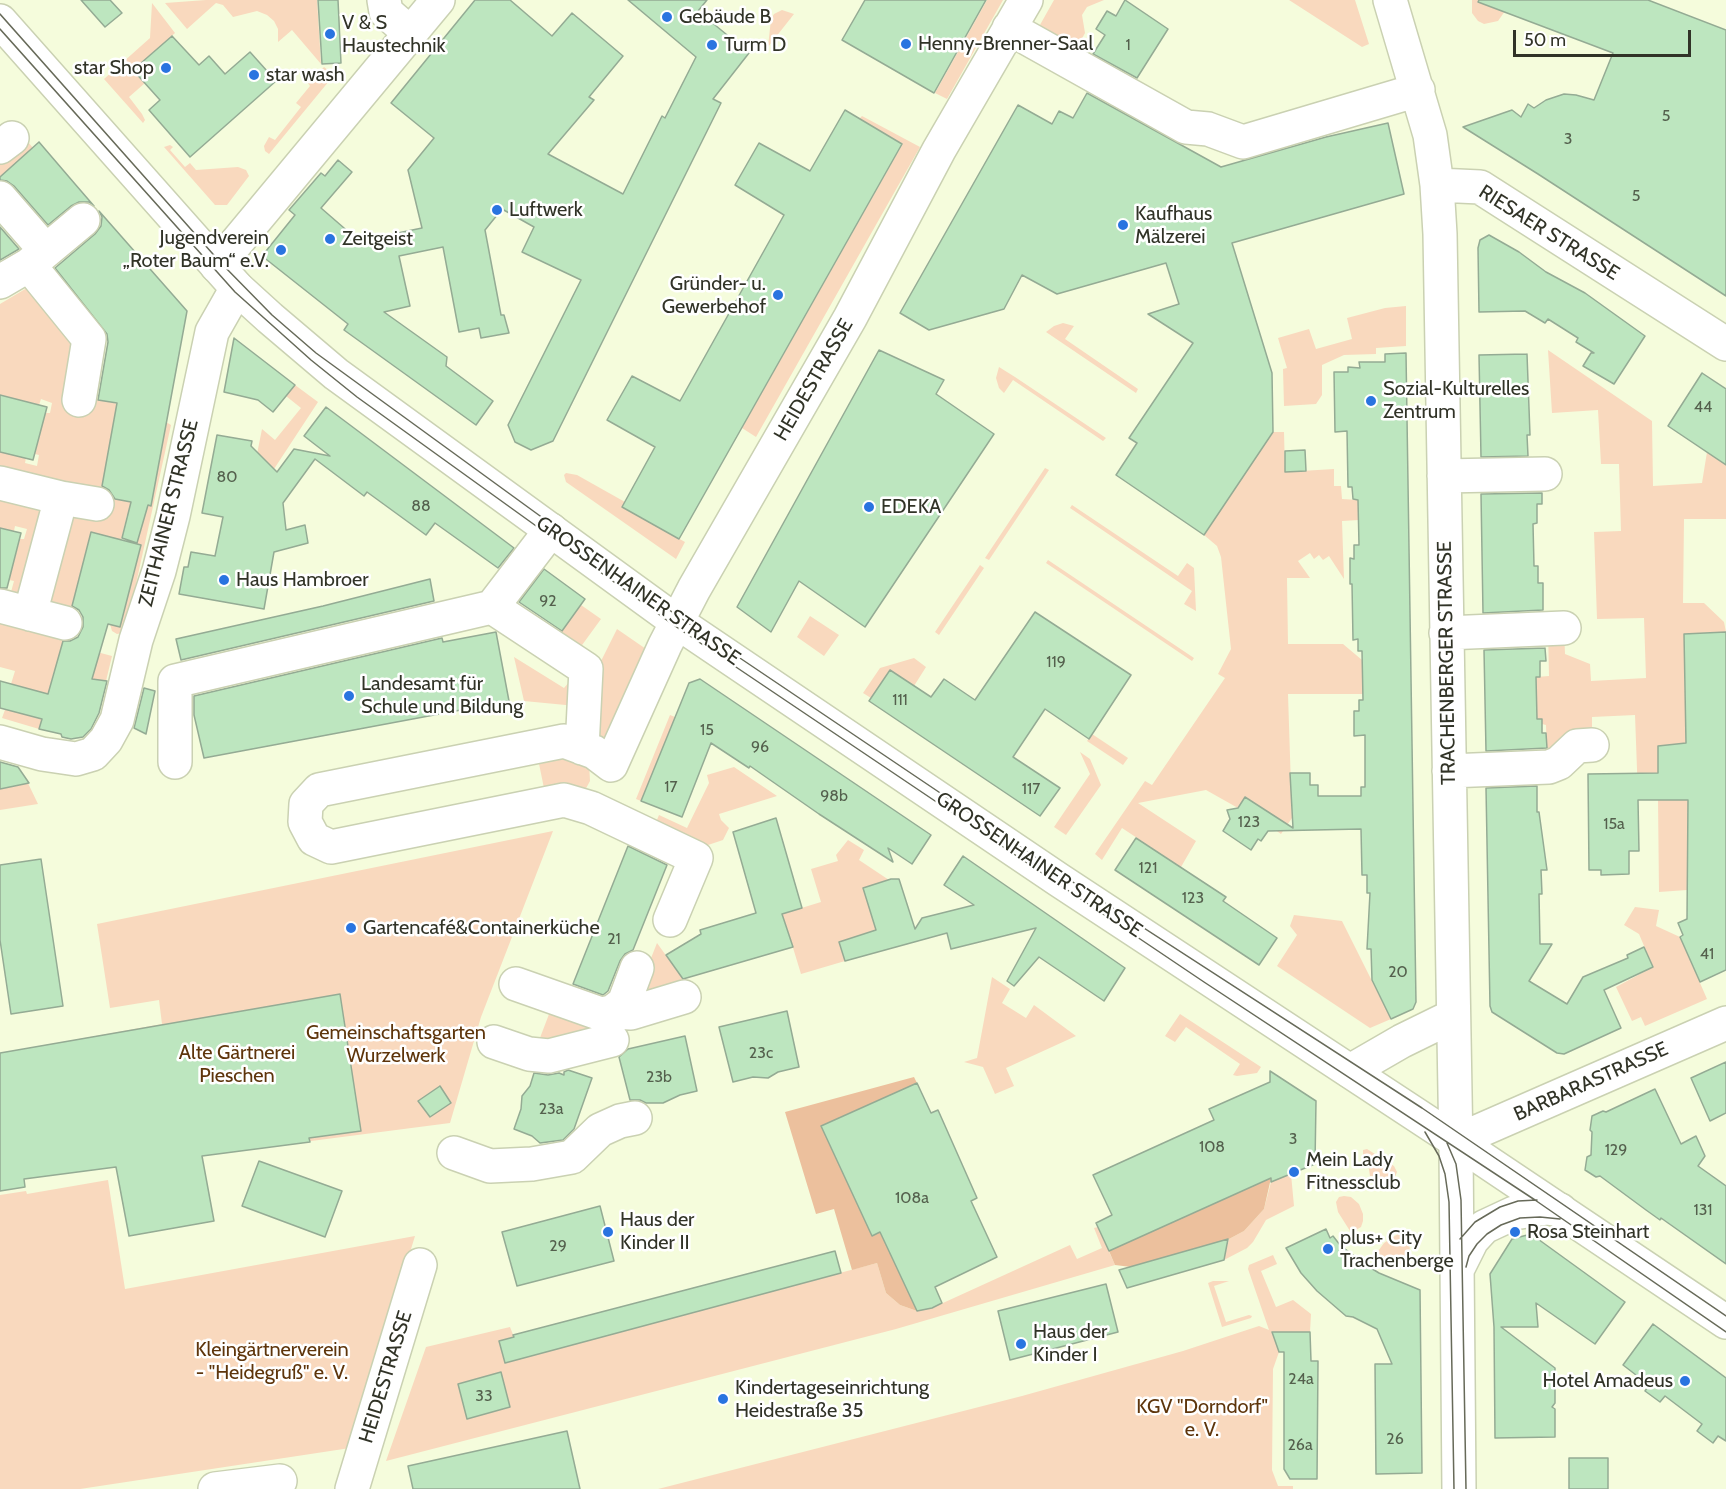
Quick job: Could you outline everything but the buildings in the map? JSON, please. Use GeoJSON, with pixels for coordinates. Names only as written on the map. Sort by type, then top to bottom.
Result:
{"type":"FeatureCollection","features":[{"type":"Feature","properties":{"kind":"street"},"geometry":{"type":"LineString","coordinates":[[384,0],[386,12],[411,34]]}},
{"type":"Feature","properties":{"kind":"street","name":"ZEITHAINER STRASSE"},"geometry":{"type":"LineString","coordinates":[[0,742],[42,754],[76,759],[93,754],[106,740],[117,720],[136,640],[159,571],[212,332],[227,277],[438,0]]}},
{"type":"Feature","properties":{"kind":"street","name":"HEIDESTRASSE"},"geometry":{"type":"LineString","coordinates":[[582,748],[594,752],[611,765],[677,621],[850,318],[939,150],[1026,0]]}},
{"type":"Feature","properties":{"kind":"street"},"geometry":{"type":"LineString","coordinates":[[1390,0],[1430,135],[1437,185]]}},
{"type":"Feature","properties":{"kind":"street","name":"GROSSENHAINER STRASSE"},"geometry":{"type":"LineString","coordinates":[[0,21],[227,277],[270,318],[336,374],[677,621],[1059,880],[1560,1210]]}},
{"type":"Feature","properties":{"kind":"street"},"geometry":{"type":"LineString","coordinates":[[1009,28],[1186,127],[1208,129],[1243,142],[1418,90]]}},
{"type":"Feature","properties":{"kind":"street","name":"RIESAER STRASSE"},"geometry":{"type":"LineString","coordinates":[[1437,185],[1480,187],[1726,345]]}},
{"type":"Feature","properties":{"kind":"street","name":"TRACHENBERGER STRASSE"},"geometry":{"type":"LineString","coordinates":[[1437,185],[1440,234],[1457,1270]]}},
{"type":"Feature","properties":{"kind":"street"},"geometry":{"type":"LineString","coordinates":[[0,198],[89,339],[80,400]]}},
{"type":"Feature","properties":{"kind":"street"},"geometry":{"type":"LineString","coordinates":[[0,282],[38,258],[83,220]]}},
{"type":"Feature","properties":{"kind":"street"},"geometry":{"type":"LineString","coordinates":[[1444,476],[1545,474]]}},
{"type":"Feature","properties":{"kind":"street"},"geometry":{"type":"LineString","coordinates":[[0,483],[97,504]]}},
{"type":"Feature","properties":{"kind":"street"},"geometry":{"type":"LineString","coordinates":[[62,498],[15,610],[65,623]]}},
{"type":"Feature","properties":{"kind":"street"},"geometry":{"type":"LineString","coordinates":[[174,762],[175,681],[492,607],[551,530]]}},
{"type":"Feature","properties":{"kind":"street"},"geometry":{"type":"LineString","coordinates":[[492,607],[586,669],[582,748],[564,741],[319,790],[306,804],[305,822],[314,839],[331,847],[564,800],[591,808],[696,858],[670,920]]}},
{"type":"Feature","properties":{"kind":"street"},"geometry":{"type":"LineString","coordinates":[[1446,624],[1560,618]]}},
{"type":"Feature","properties":{"kind":"street"},"geometry":{"type":"LineString","coordinates":[[1449,771],[1549,767],[1559,763],[1577,746],[1592,745]]}},
{"type":"Feature","properties":{"kind":"street"},"geometry":{"type":"LineString","coordinates":[[612,1026],[624,1003],[637,968]]}},
{"type":"Feature","properties":{"kind":"street"},"geometry":{"type":"LineString","coordinates":[[516,984],[600,1014],[612,1026]]}},
{"type":"Feature","properties":{"kind":"street"},"geometry":{"type":"LineString","coordinates":[[494,1042],[529,1054],[549,1056],[612,1026],[630,1013],[684,997]]}},
{"type":"Feature","properties":{"kind":"street"},"geometry":{"type":"LineString","coordinates":[[1350,1071],[1402,1041],[1453,1016]]}},
{"type":"Feature","properties":{"kind":"street","name":"BARBARASTRASSE"},"geometry":{"type":"LineString","coordinates":[[1456,1140],[1726,1023]]}},
{"type":"Feature","properties":{"kind":"street"},"geometry":{"type":"LineString","coordinates":[[454,1153],[490,1166],[532,1164],[572,1156],[600,1130],[620,1121],[635,1118]]}},
{"type":"Feature","properties":{"kind":"street"},"geometry":{"type":"LineString","coordinates":[[1459,1489],[1457,1270],[1472,1240],[1484,1227],[1514,1213],[1547,1208],[1560,1210],[1726,1322]]}},
{"type":"Feature","properties":{"kind":"street","name":"HEIDESTRASSE"},"geometry":{"type":"LineString","coordinates":[[352,1489],[420,1265]]}},
{"type":"Feature","properties":{"kind":"street"},"geometry":{"type":"LineString","coordinates":[[215,1489],[288,1486]]}},
{"type":"Feature","properties":{"kind":"green space"},"geometry":{"type":"Polygon","coordinates":[[[206,0],[317,0],[321,64],[292,30],[278,42],[278,29],[274,21],[257,11],[233,17],[223,5],[216,3],[187,29],[165,3],[206,0]]]}},
{"type":"Feature","properties":{"kind":"green space"},"geometry":{"type":"Polygon","coordinates":[[[987,0],[1003,0],[947,99],[935,93],[987,0]]]}},
{"type":"Feature","properties":{"kind":"green space"},"geometry":{"type":"Polygon","coordinates":[[[1054,0],[1104,0],[1087,7],[1082,15],[1085,33],[1074,47],[1036,32],[1054,0]]]}},
{"type":"Feature","properties":{"kind":"green space"},"geometry":{"type":"Polygon","coordinates":[[[1289,0],[1355,0],[1369,44],[1362,47],[1289,0]]]}},
{"type":"Feature","properties":{"kind":"green space"},"geometry":{"type":"Polygon","coordinates":[[[1472,0],[1504,0],[1505,11],[1498,21],[1484,24],[1478,21],[1472,13],[1472,0]]]}},
{"type":"Feature","properties":{"kind":"green space"},"geometry":{"type":"Polygon","coordinates":[[[152,3],[175,33],[134,70],[145,83],[129,97],[142,114],[145,120],[143,123],[104,79],[150,38],[152,3]]]}},
{"type":"Feature","properties":{"kind":"green space"},"geometry":{"type":"Polygon","coordinates":[[[782,10],[794,14],[768,47],[771,19],[774,14],[782,10]]]}},
{"type":"Feature","properties":{"kind":"green space"},"geometry":{"type":"Polygon","coordinates":[[[324,67],[334,75],[269,154],[265,151],[264,146],[269,137],[275,140],[301,107],[296,103],[310,86],[308,83],[324,67]]]}},
{"type":"Feature","properties":{"kind":"green space"},"geometry":{"type":"Polygon","coordinates":[[[862,116],[920,147],[756,437],[742,428],[902,145],[859,119],[862,116]]]}},
{"type":"Feature","properties":{"kind":"green space"},"geometry":{"type":"Polygon","coordinates":[[[10,120],[33,148],[1,176],[50,234],[39,268],[97,337],[85,397],[118,404],[101,496],[151,505],[166,422],[171,425],[126,629],[123,633],[117,634],[112,631],[110,624],[120,626],[141,546],[137,544],[144,518],[127,515],[121,540],[91,532],[70,614],[63,643],[112,656],[106,681],[93,679],[93,676],[54,671],[39,729],[2,718],[14,685],[11,684],[15,671],[0,667],[0,589],[11,592],[14,581],[9,580],[20,539],[24,539],[27,529],[15,526],[14,531],[0,528],[0,452],[26,458],[25,463],[37,466],[39,455],[35,454],[45,413],[50,413],[52,403],[41,399],[39,405],[0,395],[0,304],[37,282],[23,252],[0,223],[0,129],[10,120]]]}},
{"type":"Feature","properties":{"kind":"green space"},"geometry":{"type":"Polygon","coordinates":[[[170,145],[173,147],[170,150],[185,167],[190,163],[196,170],[238,167],[246,170],[249,176],[227,205],[215,205],[164,147],[170,145]]]}},
{"type":"Feature","properties":{"kind":"green space"},"geometry":{"type":"Polygon","coordinates":[[[1406,306],[1406,346],[1376,348],[1376,354],[1344,355],[1322,365],[1322,395],[1316,404],[1284,406],[1283,369],[1287,368],[1278,338],[1309,329],[1316,349],[1352,339],[1347,318],[1385,308],[1406,306]]]}},
{"type":"Feature","properties":{"kind":"green space"},"geometry":{"type":"Polygon","coordinates":[[[1063,323],[1074,326],[1065,339],[1138,389],[1136,393],[1046,332],[1063,323]]]}},
{"type":"Feature","properties":{"kind":"green space"},"geometry":{"type":"Polygon","coordinates":[[[1548,350],[1652,421],[1653,486],[1702,483],[1707,452],[1726,465],[1726,519],[1684,519],[1683,603],[1704,603],[1724,622],[1726,632],[1684,634],[1686,750],[1661,746],[1658,750],[1658,796],[1638,796],[1635,715],[1592,717],[1592,738],[1547,760],[1546,725],[1542,724],[1542,719],[1537,719],[1536,677],[1549,676],[1548,629],[1564,628],[1565,654],[1590,664],[1591,681],[1646,678],[1644,618],[1597,619],[1594,532],[1621,531],[1619,464],[1601,464],[1598,410],[1552,413],[1548,350]]]}},
{"type":"Feature","properties":{"kind":"green space"},"geometry":{"type":"Polygon","coordinates":[[[999,367],[1106,438],[1103,441],[1013,380],[1004,393],[999,388],[996,378],[999,367]]]}},
{"type":"Feature","properties":{"kind":"green space"},"geometry":{"type":"Polygon","coordinates":[[[295,385],[318,402],[274,469],[266,462],[246,509],[262,429],[275,440],[301,408],[286,396],[295,385]]]}},
{"type":"Feature","properties":{"kind":"green space"},"geometry":{"type":"Polygon","coordinates":[[[1273,432],[1284,432],[1285,472],[1334,469],[1334,486],[1341,486],[1342,499],[1358,500],[1359,520],[1342,521],[1344,579],[1329,556],[1323,560],[1319,555],[1314,559],[1310,553],[1298,561],[1310,578],[1287,578],[1288,644],[1343,644],[1362,660],[1363,694],[1288,694],[1292,818],[1281,834],[1268,825],[1273,815],[1246,797],[1238,808],[1206,790],[1138,803],[1196,841],[1181,867],[1122,828],[1102,860],[1095,854],[1145,781],[1152,785],[1225,678],[1218,674],[1231,649],[1221,557],[1217,546],[1204,535],[1273,432]]]}},
{"type":"Feature","properties":{"kind":"green space"},"geometry":{"type":"Polygon","coordinates":[[[1045,468],[1049,470],[989,560],[985,558],[1045,468]]]}},
{"type":"Feature","properties":{"kind":"green space"},"geometry":{"type":"Polygon","coordinates":[[[566,473],[577,475],[625,502],[622,507],[685,542],[676,559],[566,482],[564,475],[566,473]]]}},
{"type":"Feature","properties":{"kind":"green space"},"geometry":{"type":"Polygon","coordinates":[[[1072,505],[1178,576],[1187,563],[1194,568],[1196,611],[1184,604],[1192,591],[1070,508],[1072,505]]]}},
{"type":"Feature","properties":{"kind":"green space"},"geometry":{"type":"Polygon","coordinates":[[[1048,560],[1194,658],[1192,661],[1046,563],[1048,560]]]}},
{"type":"Feature","properties":{"kind":"green space"},"geometry":{"type":"Polygon","coordinates":[[[980,565],[984,568],[939,635],[935,632],[980,565]]]}},
{"type":"Feature","properties":{"kind":"green space"},"geometry":{"type":"Polygon","coordinates":[[[581,605],[601,619],[577,652],[557,637],[581,605]]]}},
{"type":"Feature","properties":{"kind":"green space"},"geometry":{"type":"Polygon","coordinates":[[[810,616],[839,635],[824,656],[797,637],[810,616]]]}},
{"type":"Feature","properties":{"kind":"green space"},"geometry":{"type":"Polygon","coordinates":[[[617,629],[646,649],[609,742],[596,738],[600,663],[617,629]]]}},
{"type":"Feature","properties":{"kind":"green space"},"geometry":{"type":"Polygon","coordinates":[[[514,657],[564,688],[575,675],[576,706],[524,701],[514,657]]]}},
{"type":"Feature","properties":{"kind":"green space"},"geometry":{"type":"Polygon","coordinates":[[[914,658],[926,667],[914,686],[871,698],[863,693],[880,668],[914,658]]]}},
{"type":"Feature","properties":{"kind":"green space"},"geometry":{"type":"Polygon","coordinates":[[[670,715],[675,717],[641,801],[636,799],[670,715]]]}},
{"type":"Feature","properties":{"kind":"green space"},"geometry":{"type":"Polygon","coordinates":[[[1092,734],[1128,758],[1123,765],[1087,741],[1092,734]]]}},
{"type":"Feature","properties":{"kind":"green space"},"geometry":{"type":"Polygon","coordinates":[[[563,748],[589,763],[590,781],[583,794],[545,793],[537,754],[563,748]]]}},
{"type":"Feature","properties":{"kind":"green space"},"geometry":{"type":"Polygon","coordinates":[[[1080,752],[1090,759],[1101,785],[1066,835],[1054,827],[1090,774],[1080,752]]]}},
{"type":"Feature","properties":{"kind":"green space"},"geometry":{"type":"Polygon","coordinates":[[[734,767],[777,796],[719,814],[721,820],[729,828],[723,840],[699,848],[654,827],[659,815],[687,828],[709,783],[707,775],[734,767]]]}},
{"type":"Feature","properties":{"kind":"green space"},"geometry":{"type":"Polygon","coordinates":[[[25,777],[38,804],[0,810],[0,785],[23,784],[25,777]]]}},
{"type":"Feature","properties":{"kind":"green space"},"geometry":{"type":"Polygon","coordinates":[[[1658,800],[1688,800],[1687,890],[1659,892],[1658,800]]]}},
{"type":"Feature","properties":{"kind":"green space","name":"Alte Gärtnerei Pieschen"},"geometry":{"type":"Polygon","coordinates":[[[553,831],[481,1017],[450,1123],[49,1175],[23,1049],[162,1024],[159,1000],[110,1008],[97,924],[553,831]]]}},
{"type":"Feature","properties":{"kind":"green space"},"geometry":{"type":"Polygon","coordinates":[[[848,840],[864,850],[859,860],[889,880],[863,888],[878,937],[839,943],[845,961],[801,974],[787,928],[769,918],[821,902],[811,869],[838,861],[836,855],[848,840]]]}},
{"type":"Feature","properties":{"kind":"green space"},"geometry":{"type":"Polygon","coordinates":[[[1635,907],[1659,910],[1656,926],[1680,937],[1707,999],[1645,1026],[1641,1017],[1632,1021],[1616,987],[1653,967],[1639,934],[1624,925],[1635,907]]]}},
{"type":"Feature","properties":{"kind":"green space"},"geometry":{"type":"Polygon","coordinates":[[[1294,915],[1342,921],[1391,1019],[1370,1028],[1277,966],[1297,935],[1290,926],[1294,915]]]}},
{"type":"Feature","properties":{"kind":"green space"},"geometry":{"type":"Polygon","coordinates":[[[657,943],[683,979],[681,989],[634,1001],[657,943]]]}},
{"type":"Feature","properties":{"kind":"green space"},"geometry":{"type":"Polygon","coordinates":[[[992,977],[1010,989],[1002,1003],[1026,1018],[1034,1005],[1076,1036],[1006,1068],[1014,1086],[995,1094],[983,1067],[964,1062],[977,1058],[992,977]]]}},
{"type":"Feature","properties":{"kind":"green space"},"geometry":{"type":"Polygon","coordinates":[[[551,1009],[596,1027],[538,1043],[551,1009]]]}},
{"type":"Feature","properties":{"kind":"green space"},"geometry":{"type":"Polygon","coordinates":[[[1180,1014],[1261,1067],[1257,1073],[1233,1075],[1240,1064],[1186,1027],[1175,1042],[1165,1036],[1180,1014]]]}},
{"type":"Feature","properties":{"kind":"green space"},"geometry":{"type":"Polygon","coordinates":[[[1367,1149],[1394,1166],[1397,1172],[1394,1179],[1375,1187],[1374,1176],[1370,1176],[1367,1157],[1363,1158],[1363,1150],[1367,1149]]]}},
{"type":"Feature","properties":{"kind":"green space"},"geometry":{"type":"Polygon","coordinates":[[[1291,1174],[1294,1206],[1266,1220],[1247,1248],[1224,1260],[1229,1239],[1244,1231],[1264,1209],[1271,1182],[1291,1174]]]}},
{"type":"Feature","properties":{"kind":"green space","name":"Kleingärtnerverein - \"Heidegruß\" e. V."},"geometry":{"type":"Polygon","coordinates":[[[108,1180],[125,1289],[415,1236],[350,1448],[80,1489],[0,1489],[0,1195],[26,1191],[27,1194],[108,1180]]]}},
{"type":"Feature","properties":{"kind":"green space"},"geometry":{"type":"Polygon","coordinates":[[[1339,1197],[1351,1197],[1359,1204],[1363,1214],[1361,1227],[1356,1230],[1350,1231],[1338,1212],[1336,1202],[1339,1197]]]}},
{"type":"Feature","properties":{"kind":"green space"},"geometry":{"type":"Polygon","coordinates":[[[1098,1227],[1115,1265],[896,1329],[386,1461],[426,1347],[510,1327],[514,1337],[499,1342],[504,1360],[519,1359],[877,1263],[886,1293],[900,1305],[917,1311],[932,1308],[1070,1245],[1077,1259],[1102,1248],[1094,1228],[1098,1227]]]}},
{"type":"Feature","properties":{"kind":"green space"},"geometry":{"type":"Polygon","coordinates":[[[1404,1230],[1409,1233],[1410,1256],[1407,1264],[1394,1264],[1376,1254],[1384,1243],[1404,1230]]]}},
{"type":"Feature","properties":{"kind":"green space","name":"KGV \"Dorndorf\" e. V."},"geometry":{"type":"Polygon","coordinates":[[[1273,1255],[1277,1264],[1261,1271],[1276,1307],[1293,1300],[1311,1314],[1310,1332],[1272,1333],[1279,1352],[1273,1369],[1272,1470],[1278,1486],[1293,1486],[1293,1489],[658,1489],[1022,1396],[1183,1351],[1259,1326],[1269,1330],[1248,1269],[1249,1265],[1273,1255]]]}},
{"type":"Feature","properties":{"kind":"green space"},"geometry":{"type":"Polygon","coordinates":[[[1229,1281],[1214,1286],[1226,1322],[1249,1315],[1252,1316],[1251,1318],[1222,1327],[1208,1283],[1229,1281]]]}},
{"type":"Feature","properties":{"kind":"shaded area"},"geometry":{"type":"Polygon","coordinates":[[[914,1077],[917,1083],[822,1126],[880,1232],[917,1311],[900,1305],[886,1293],[877,1263],[852,1270],[834,1209],[816,1214],[785,1112],[914,1077]]]}},
{"type":"Feature","properties":{"kind":"shaded area"},"geometry":{"type":"Polygon","coordinates":[[[1271,1178],[1264,1209],[1244,1231],[1229,1239],[1131,1267],[1115,1265],[1109,1251],[1271,1178]]]}},
{"type":"Feature","properties":{"kind":"tram line"},"geometry":{"type":"LineString","coordinates":[[0,14],[220,262],[272,315],[316,353],[679,617],[1062,875],[1422,1108],[1726,1316]]}},
{"type":"Feature","properties":{"kind":"tram line"},"geometry":{"type":"LineString","coordinates":[[0,29],[235,292],[311,360],[357,397],[675,626],[1204,982],[1535,1200],[1726,1332]]}},
{"type":"Feature","properties":{"kind":"tram line"},"geometry":{"type":"LineString","coordinates":[[1425,1132],[1439,1156],[1445,1174],[1449,1202],[1454,1489]]}},
{"type":"Feature","properties":{"kind":"tram line"},"geometry":{"type":"LineString","coordinates":[[1447,1143],[1456,1164],[1461,1200],[1466,1489]]}},
{"type":"Feature","properties":{"kind":"tram line"},"geometry":{"type":"LineString","coordinates":[[1460,1239],[1475,1222],[1500,1207],[1518,1201],[1537,1200]]}},
{"type":"Feature","properties":{"kind":"tram line"},"geometry":{"type":"LineString","coordinates":[[1466,1267],[1469,1256],[1477,1244],[1501,1225],[1520,1218],[1560,1219]]}},
{"type":"Feature","properties":{"kind":"place","name":"Gebäude B"},"geometry":{"type":"Point","coordinates":[667,17]}},
{"type":"Feature","properties":{"kind":"place","name":"V & S Haustechnik"},"geometry":{"type":"Point","coordinates":[330,34]}},
{"type":"Feature","properties":{"kind":"place","name":"Henny-Brenner-Saal"},"geometry":{"type":"Point","coordinates":[906,44]}},
{"type":"Feature","properties":{"kind":"place","name":"Turm D"},"geometry":{"type":"Point","coordinates":[712,45]}},
{"type":"Feature","properties":{"kind":"place","name":"star Shop"},"geometry":{"type":"Point","coordinates":[166,68]}},
{"type":"Feature","properties":{"kind":"place","name":"star wash"},"geometry":{"type":"Point","coordinates":[254,75]}},
{"type":"Feature","properties":{"kind":"place","name":"Luftwerk"},"geometry":{"type":"Point","coordinates":[497,210]}},
{"type":"Feature","properties":{"kind":"place","name":"Kaufhaus Mälzerei"},"geometry":{"type":"Point","coordinates":[1123,225]}},
{"type":"Feature","properties":{"kind":"place","name":"Zeitgeist"},"geometry":{"type":"Point","coordinates":[330,239]}},
{"type":"Feature","properties":{"kind":"place","name":"Jugendverein „Roter Baum“ e.V."},"geometry":{"type":"Point","coordinates":[281,250]}},
{"type":"Feature","properties":{"kind":"place","name":"Gründer- u. Gewerbehof"},"geometry":{"type":"Point","coordinates":[778,295]}},
{"type":"Feature","properties":{"kind":"place","name":"Sozial-Kulturelles Zentrum"},"geometry":{"type":"Point","coordinates":[1371,401]}},
{"type":"Feature","properties":{"kind":"place","name":"EDEKA"},"geometry":{"type":"Point","coordinates":[869,507]}},
{"type":"Feature","properties":{"kind":"place","name":"Haus Hambroer"},"geometry":{"type":"Point","coordinates":[224,580]}},
{"type":"Feature","properties":{"kind":"place","name":"Landesamt für Schule und Bildung"},"geometry":{"type":"Point","coordinates":[349,696]}},
{"type":"Feature","properties":{"kind":"place","name":"Gartencafé&Containerküche"},"geometry":{"type":"Point","coordinates":[351,928]}},
{"type":"Feature","properties":{"kind":"place","name":"Mein Lady Fitnessclub"},"geometry":{"type":"Point","coordinates":[1294,1172]}},
{"type":"Feature","properties":{"kind":"place","name":"Haus der Kinder II"},"geometry":{"type":"Point","coordinates":[608,1232]}},
{"type":"Feature","properties":{"kind":"place","name":"Rosa Steinhart"},"geometry":{"type":"Point","coordinates":[1515,1232]}},
{"type":"Feature","properties":{"kind":"place","name":"plus+ City Trachenberge"},"geometry":{"type":"Point","coordinates":[1328,1249]}},
{"type":"Feature","properties":{"kind":"place","name":"Haus der Kinder I"},"geometry":{"type":"Point","coordinates":[1021,1344]}},
{"type":"Feature","properties":{"kind":"place","name":"Hotel Amadeus"},"geometry":{"type":"Point","coordinates":[1685,1381]}},
{"type":"Feature","properties":{"kind":"place","name":"Kindertageseinrichtung Heidestraße 35"},"geometry":{"type":"Point","coordinates":[723,1399]}},
{"type":"Feature","properties":{"kind":"park label","name":"Gemeinschaftsgarten Wurzelwerk"},"geometry":{"type":"Point","coordinates":[396,1044]}}]}
